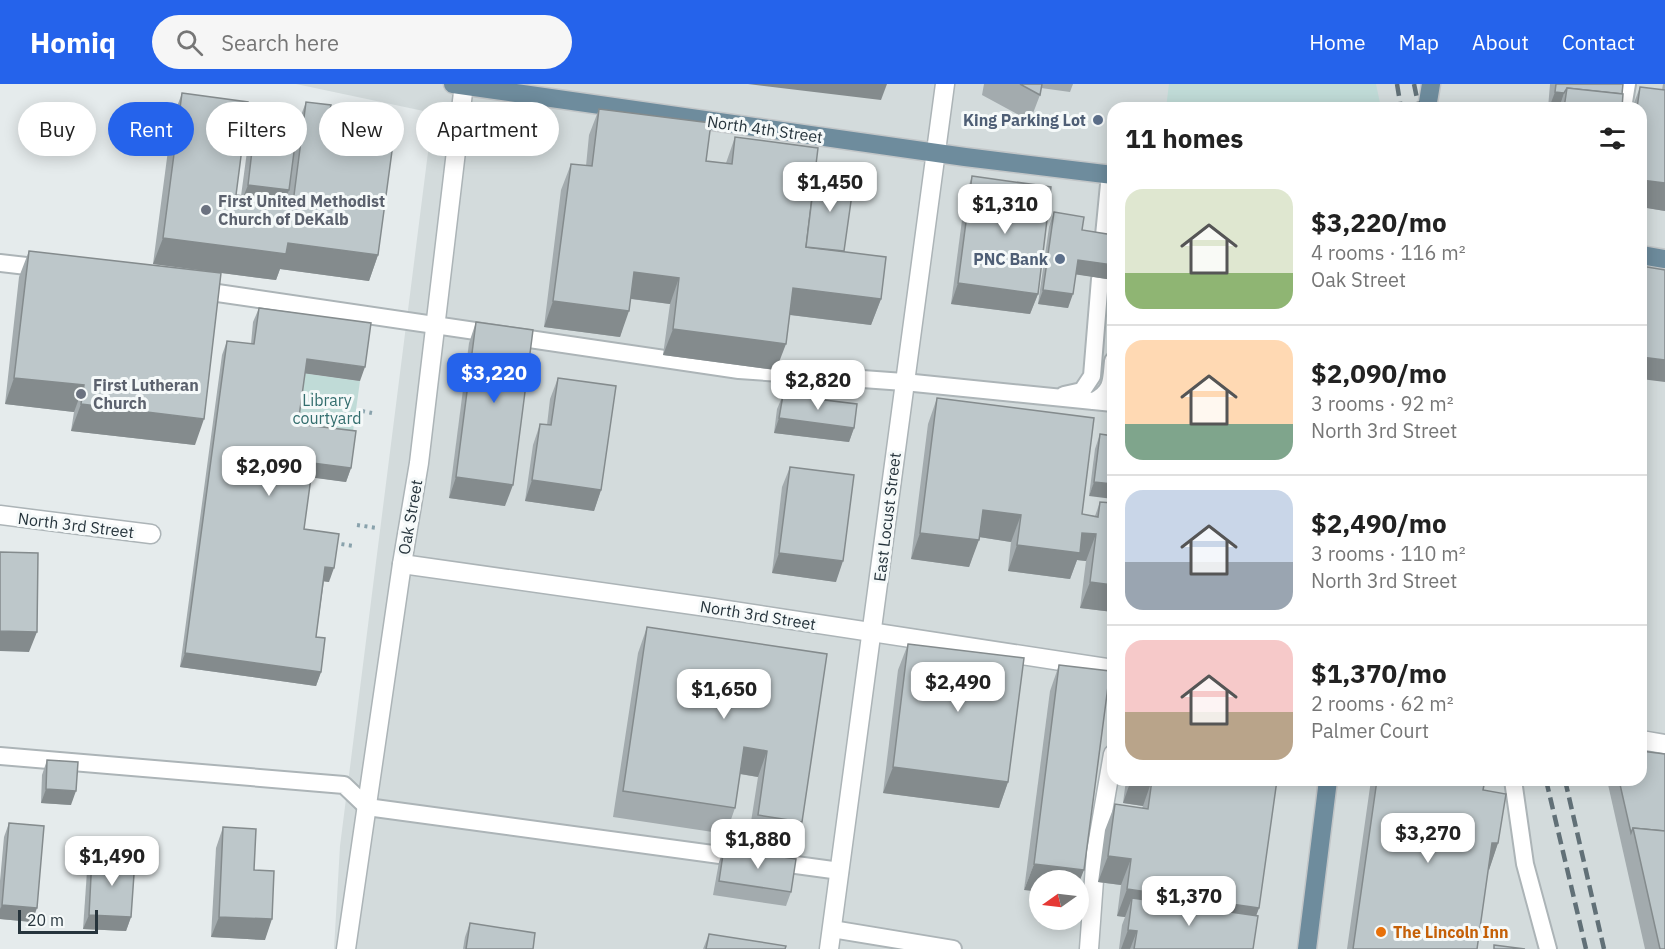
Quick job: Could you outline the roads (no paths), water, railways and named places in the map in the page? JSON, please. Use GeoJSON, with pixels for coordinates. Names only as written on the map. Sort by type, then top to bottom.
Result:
{"type":"FeatureCollection","features":[{"type":"Feature","properties":{"kind":"main road","name":"North 4th Street"},"geometry":{"type":"LineString","coordinates":[[460,84],[936,153],[1107,174]]}},
{"type":"Feature","properties":{"kind":"main road"},"geometry":{"type":"LineString","coordinates":[[1429,102],[1431,84]]}},
{"type":"Feature","properties":{"kind":"main road"},"geometry":{"type":"LineString","coordinates":[[1647,256],[1665,259]]}},
{"type":"Feature","properties":{"kind":"main road"},"geometry":{"type":"LineString","coordinates":[[1307,949],[1327,786]]}},
{"type":"Feature","properties":{"kind":"street","name":"Oak Street"},"geometry":{"type":"LineString","coordinates":[[346,949],[402,564],[419,463],[460,84]]}},
{"type":"Feature","properties":{"kind":"street","name":"East Locust Street"},"geometry":{"type":"LineString","coordinates":[[829,949],[945,84]]}},
{"type":"Feature","properties":{"kind":"street","name":"North 3rd Street"},"geometry":{"type":"LineString","coordinates":[[0,515],[152,534]]}},
{"type":"Feature","properties":{"kind":"street","name":"North 3rd Street"},"geometry":{"type":"LineString","coordinates":[[402,564],[706,607],[1107,668]]}},
{"type":"Feature","properties":{"kind":"street"},"geometry":{"type":"LineString","coordinates":[[1647,741],[1665,744]]}},
{"type":"Feature","properties":{"kind":"street"},"geometry":{"type":"LineString","coordinates":[[1089,949],[1096,852],[1107,786]]}},
{"type":"Feature","properties":{"kind":"lane"},"geometry":{"type":"LineString","coordinates":[[1624,102],[1627,84]]}},
{"type":"Feature","properties":{"kind":"lane"},"geometry":{"type":"LineString","coordinates":[[1103,246],[1107,210]]}},
{"type":"Feature","properties":{"kind":"lane"},"geometry":{"type":"LineString","coordinates":[[0,263],[55,270]]}},
{"type":"Feature","properties":{"kind":"lane"},"geometry":{"type":"LineString","coordinates":[[1058,397],[1082,391],[1092,376],[1106,280]]}},
{"type":"Feature","properties":{"kind":"lane"},"geometry":{"type":"LineString","coordinates":[[1102,400],[1093,392],[1101,374],[1106,280]]}},
{"type":"Feature","properties":{"kind":"lane"},"geometry":{"type":"LineString","coordinates":[[178,287],[739,370],[904,381],[1102,400]]}},
{"type":"Feature","properties":{"kind":"lane"},"geometry":{"type":"LineString","coordinates":[[0,756],[344,785],[367,807],[840,871]]}},
{"type":"Feature","properties":{"kind":"lane"},"geometry":{"type":"LineString","coordinates":[[1514,786],[1525,864],[1548,949]]}},
{"type":"Feature","properties":{"kind":"lane"},"geometry":{"type":"LineString","coordinates":[[832,929],[921,946],[953,949]]}},
{"type":"Feature","properties":{"kind":"railway"},"geometry":{"type":"LineString","coordinates":[[1397,84],[1400,102]]}},
{"type":"Feature","properties":{"kind":"railway"},"geometry":{"type":"LineString","coordinates":[[1414,84],[1418,102]]}},
{"type":"Feature","properties":{"kind":"railway"},"geometry":{"type":"LineString","coordinates":[[1547,786],[1586,949]]}},
{"type":"Feature","properties":{"kind":"railway"},"geometry":{"type":"LineString","coordinates":[[1566,786],[1604,949]]}},
{"type":"Feature","properties":{"kind":"place","name":"King Parking Lot"},"geometry":{"type":"Point","coordinates":[1098,120]}},
{"type":"Feature","properties":{"kind":"place","name":"First United Methodist Church of DeKalb"},"geometry":{"type":"Point","coordinates":[206,210]}},
{"type":"Feature","properties":{"kind":"place","name":"PNC Bank"},"geometry":{"type":"Point","coordinates":[1060,259]}},
{"type":"Feature","properties":{"kind":"place","name":"First Lutheran Church"},"geometry":{"type":"Point","coordinates":[81,394]}},
{"type":"Feature","properties":{"kind":"place","name":"The Lincoln Inn"},"geometry":{"type":"Point","coordinates":[1381,932]}},
{"type":"Feature","properties":{"kind":"park label","name":"Library courtyard"},"geometry":{"type":"Point","coordinates":[327,409]}}]}
